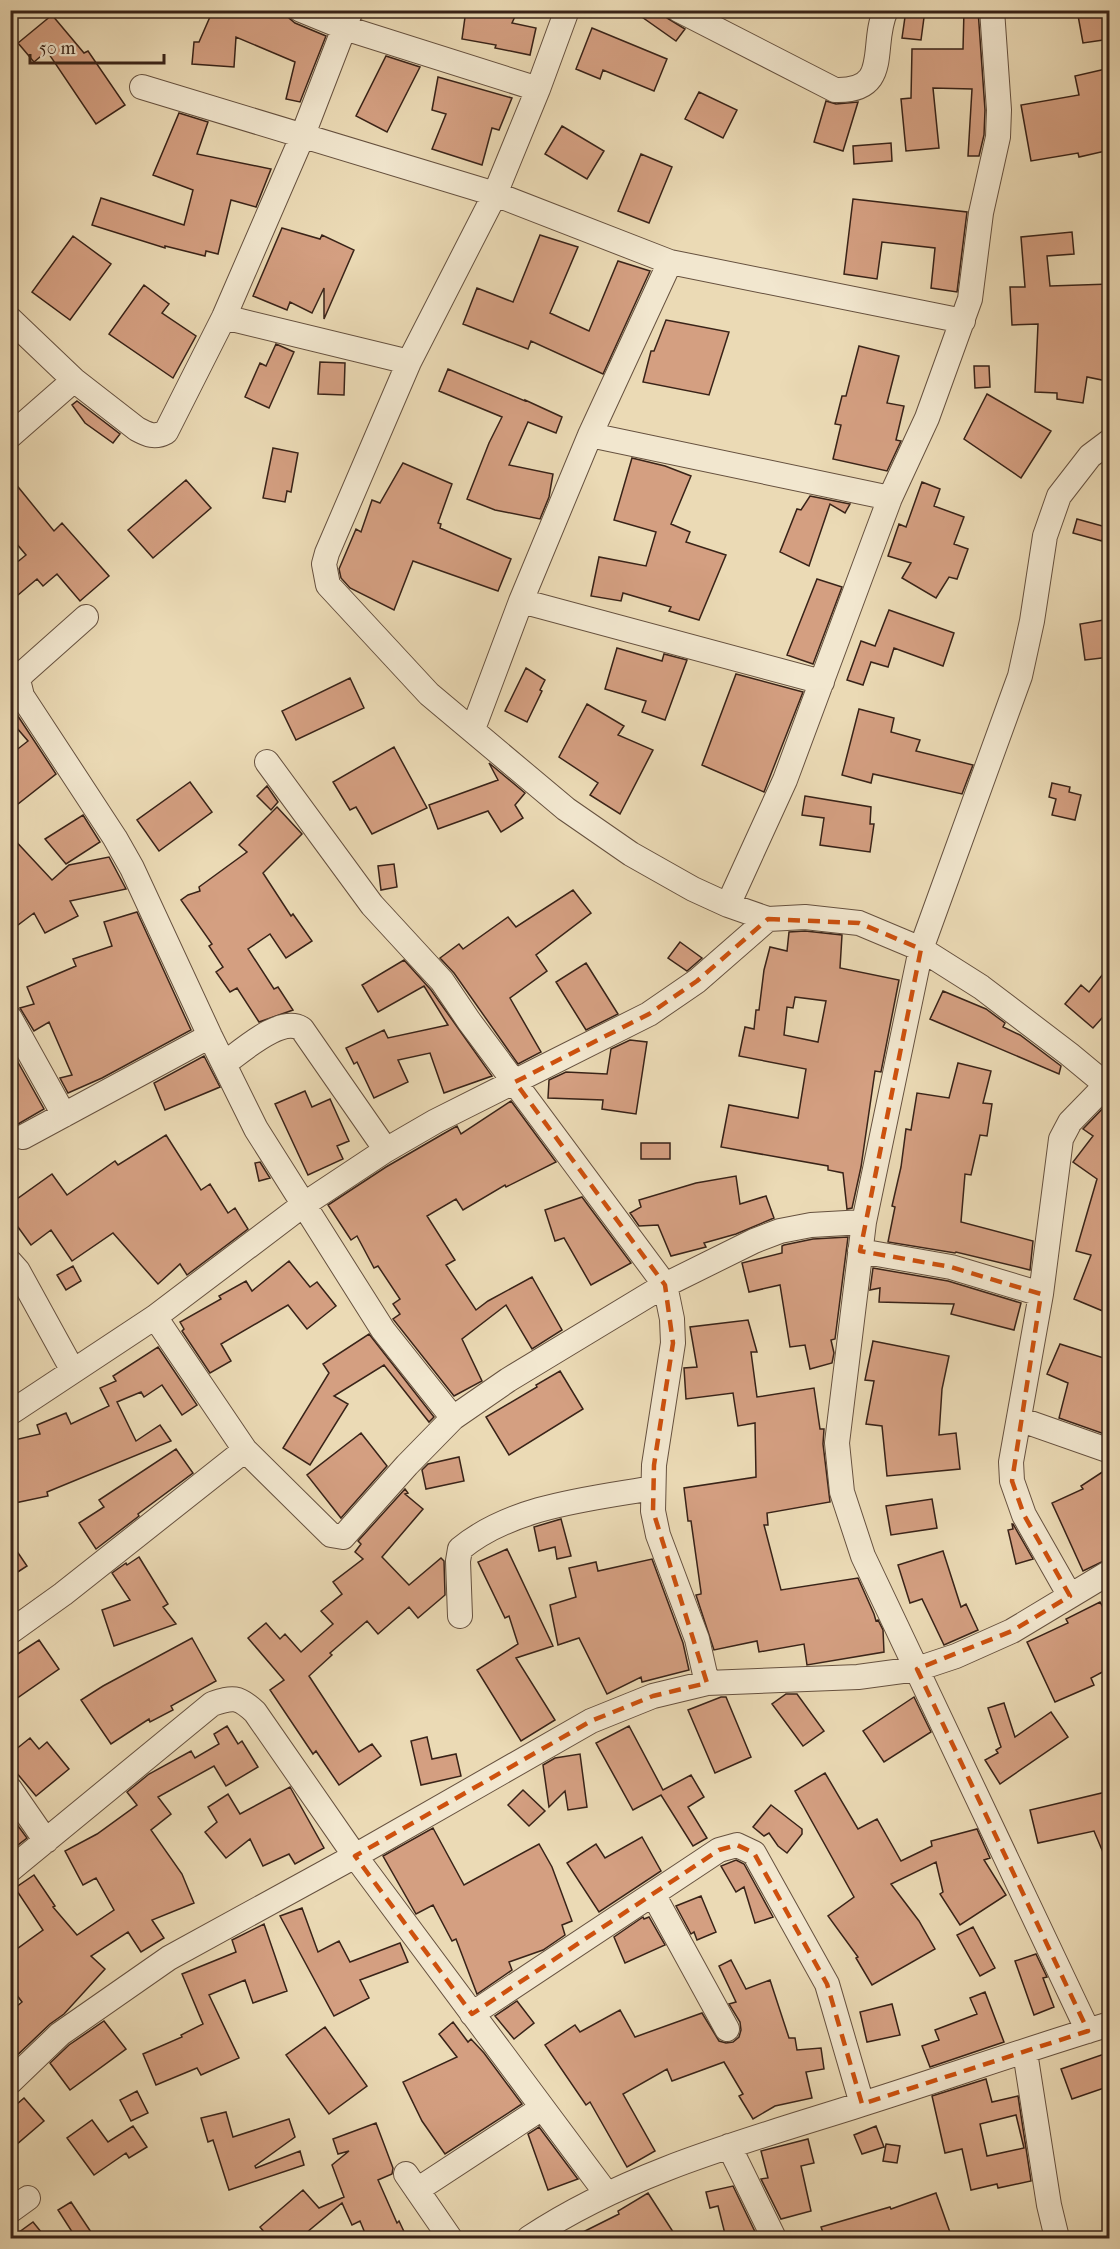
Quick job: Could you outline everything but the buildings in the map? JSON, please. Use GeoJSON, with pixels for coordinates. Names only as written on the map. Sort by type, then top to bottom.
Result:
{"type":"FeatureCollection","features":[{"type":"Feature","properties":{"kind":"street"},"geometry":{"type":"LineString","coordinates":[[301,10],[348,20],[538,89]]}},
{"type":"Feature","properties":{"kind":"street"},"geometry":{"type":"LineString","coordinates":[[567,10],[495,194],[409,362],[327,552],[324,564],[325,576],[336,596],[429,694],[566,809],[631,854],[693,890],[768,919],[814,917],[859,923],[921,949],[981,987],[1108,1086],[1070,1122],[1061,1138],[1041,1294],[1011,1462],[1011,1481],[1024,1515],[1070,1596]]}},
{"type":"Feature","properties":{"kind":"street"},"geometry":{"type":"LineString","coordinates":[[679,10],[835,90],[852,90],[866,83],[875,69],[886,10]]}},
{"type":"Feature","properties":{"kind":"street"},"geometry":{"type":"LineString","coordinates":[[728,905],[785,780],[890,498],[927,418],[970,299],[981,213],[998,137],[999,110],[992,10]]}},
{"type":"Feature","properties":{"kind":"street"},"geometry":{"type":"LineString","coordinates":[[10,318],[74,380],[136,429],[148,435],[159,436],[166,432],[224,317],[302,137],[348,20]]}},
{"type":"Feature","properties":{"kind":"street"},"geometry":{"type":"LineString","coordinates":[[142,87],[495,194],[670,262],[963,321]]}},
{"type":"Feature","properties":{"kind":"street"},"geometry":{"type":"LineString","coordinates":[[473,729],[520,601],[590,435],[670,262]]}},
{"type":"Feature","properties":{"kind":"street"},"geometry":{"type":"LineString","coordinates":[[224,317],[409,362]]}},
{"type":"Feature","properties":{"kind":"street"},"geometry":{"type":"LineString","coordinates":[[10,436],[74,380]]}},
{"type":"Feature","properties":{"kind":"street"},"geometry":{"type":"LineString","coordinates":[[590,435],[890,498]]}},
{"type":"Feature","properties":{"kind":"street"},"geometry":{"type":"LineString","coordinates":[[529,2238],[565,2214],[606,2193],[729,2146],[1099,2028],[917,1669],[863,1556],[842,1492],[837,1443],[864,1222],[921,949],[1020,676],[1032,621],[1045,536],[1059,496],[1090,456],[1110,441]]}},
{"type":"Feature","properties":{"kind":"street"},"geometry":{"type":"LineString","coordinates":[[520,601],[822,682]]}},
{"type":"Feature","properties":{"kind":"street"},"geometry":{"type":"LineString","coordinates":[[86,617],[23,673],[18,680],[22,696],[115,838],[132,868],[256,1129],[383,1330],[453,1418]]}},
{"type":"Feature","properties":{"kind":"street"},"geometry":{"type":"LineString","coordinates":[[267,762],[372,905],[442,981],[665,1285],[672,1320],[673,1343],[654,1465],[653,1511],[658,1535],[697,1639],[707,1683]]}},
{"type":"Feature","properties":{"kind":"street"},"geometry":{"type":"LineString","coordinates":[[10,1413],[155,1317],[303,1205],[386,1150],[436,1121],[649,1014],[697,981],[768,919]]}},
{"type":"Feature","properties":{"kind":"street"},"geometry":{"type":"LineString","coordinates":[[10,1018],[64,1115]]}},
{"type":"Feature","properties":{"kind":"street"},"geometry":{"type":"LineString","coordinates":[[224,1064],[280,1026],[296,1025],[302,1029],[386,1150]]}},
{"type":"Feature","properties":{"kind":"street"},"geometry":{"type":"LineString","coordinates":[[23,1137],[210,1036]]}},
{"type":"Feature","properties":{"kind":"street"},"geometry":{"type":"LineString","coordinates":[[155,1317],[245,1450],[331,1535],[343,1537],[407,1465],[453,1418],[508,1380],[665,1285],[754,1241],[780,1231],[811,1225],[864,1222]]}},
{"type":"Feature","properties":{"kind":"street"},"geometry":{"type":"LineString","coordinates":[[860,1251],[951,1267],[1041,1294]]}},
{"type":"Feature","properties":{"kind":"street"},"geometry":{"type":"LineString","coordinates":[[10,1262],[23,1279],[73,1371]]}},
{"type":"Feature","properties":{"kind":"street"},"geometry":{"type":"LineString","coordinates":[[1019,1419],[1110,1451]]}},
{"type":"Feature","properties":{"kind":"street"},"geometry":{"type":"LineString","coordinates":[[10,1632],[63,1594],[245,1450]]}},
{"type":"Feature","properties":{"kind":"street"},"geometry":{"type":"LineString","coordinates":[[460,1616],[458,1561],[460,1549],[472,1539],[524,1514],[557,1504],[654,1488]]}},
{"type":"Feature","properties":{"kind":"street"},"geometry":{"type":"LineString","coordinates":[[10,2082],[60,2034],[169,1958],[355,1856],[591,1721],[653,1696],[707,1683],[858,1677],[917,1669],[956,1656],[1012,1631],[1110,1572]]}},
{"type":"Feature","properties":{"kind":"street"},"geometry":{"type":"LineString","coordinates":[[10,1870],[212,1704],[228,1698],[242,1700],[255,1712],[355,1856],[606,2193]]}},
{"type":"Feature","properties":{"kind":"street"},"geometry":{"type":"LineString","coordinates":[[10,1789],[46,1841]]}},
{"type":"Feature","properties":{"kind":"street"},"geometry":{"type":"LineString","coordinates":[[472,2014],[728,1846],[737,1845],[754,1853],[827,1984],[862,2104]]}},
{"type":"Feature","properties":{"kind":"street"},"geometry":{"type":"LineString","coordinates":[[653,1894],[728,2029]]}},
{"type":"Feature","properties":{"kind":"street"},"geometry":{"type":"LineString","coordinates":[[1025,2052],[1049,2205],[1057,2238]]}},
{"type":"Feature","properties":{"kind":"street"},"geometry":{"type":"LineString","coordinates":[[450,2238],[411,2182],[542,2108]]}},
{"type":"Feature","properties":{"kind":"street"},"geometry":{"type":"LineString","coordinates":[[729,2146],[774,2238]]}},
{"type":"Feature","properties":{"kind":"highlighted area"},"geometry":{"type":"Polygon","coordinates":[[[768,919],[859,923],[921,949],[860,1251],[951,1267],[1041,1294],[1012,1481],[1024,1515],[1070,1596],[1012,1631],[917,1669],[1088,2031],[862,2104],[827,1984],[754,1853],[737,1845],[719,1850],[472,2014],[355,1856],[591,1721],[653,1696],[707,1683],[653,1511],[654,1465],[673,1343],[665,1285],[515,1082],[649,1014],[697,981],[768,919]]]}}]}
